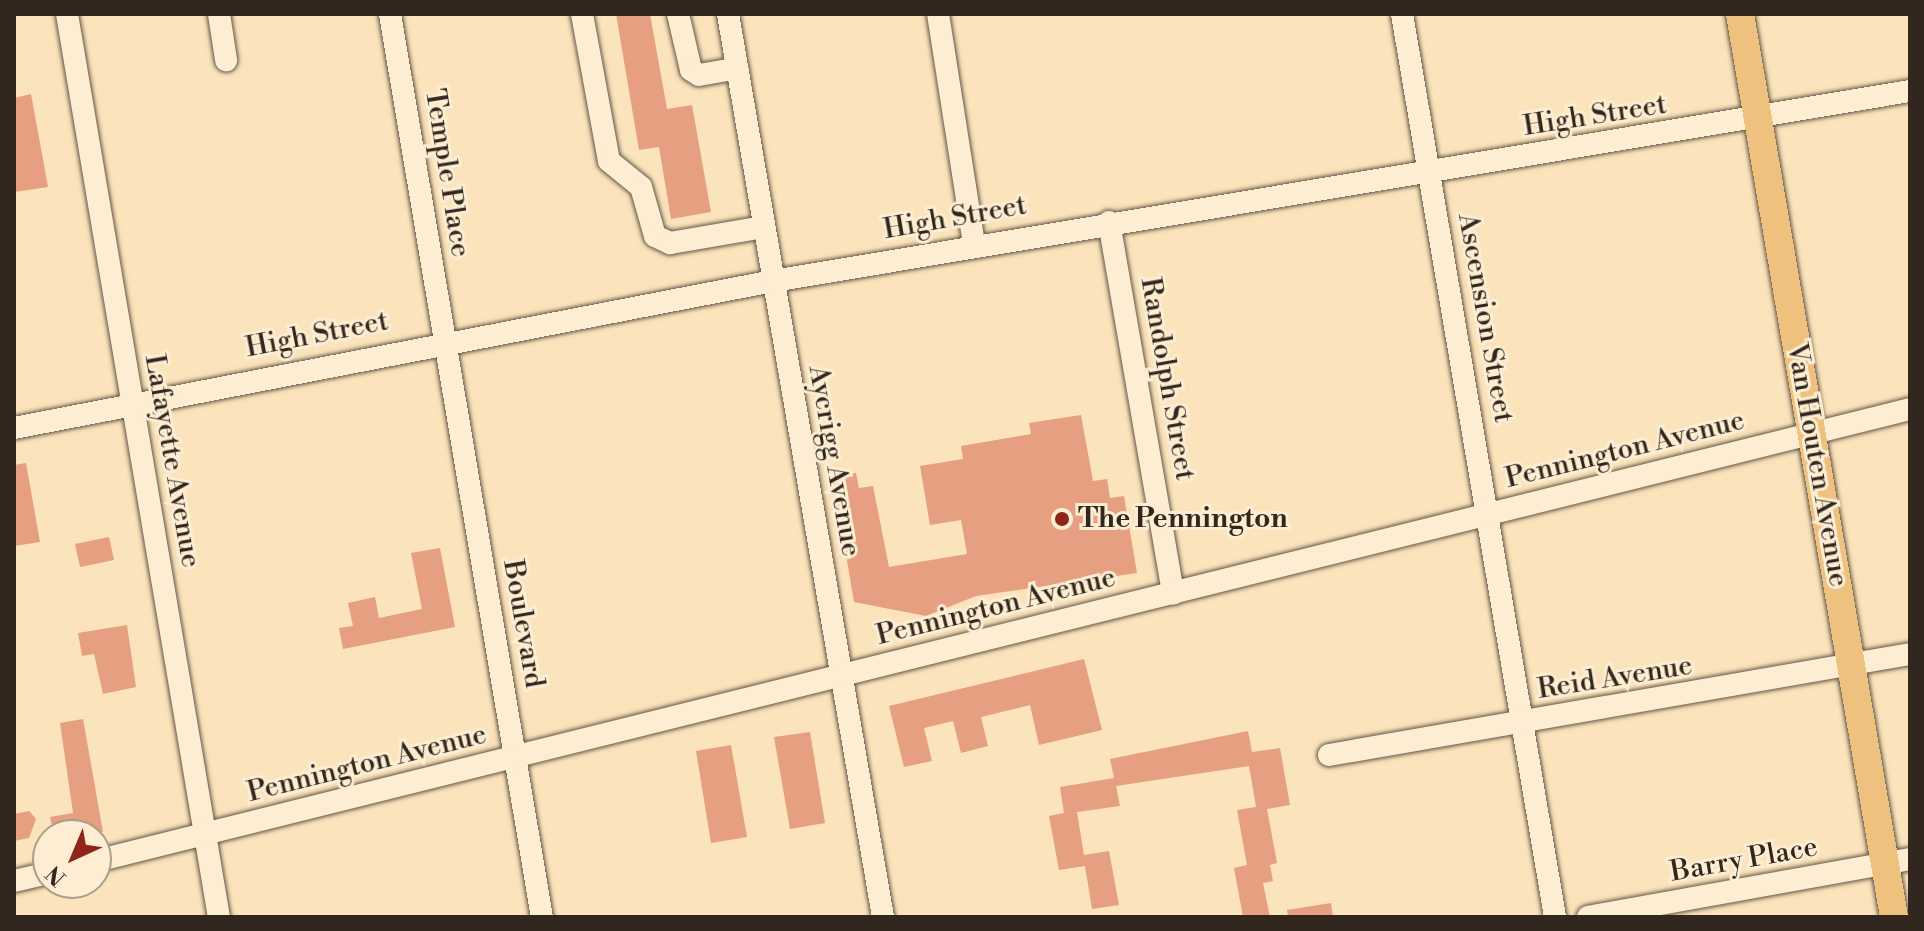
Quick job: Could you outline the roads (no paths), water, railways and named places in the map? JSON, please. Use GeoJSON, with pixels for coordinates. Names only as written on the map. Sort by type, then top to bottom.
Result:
{"type":"FeatureCollection","features":[{"type":"Feature","properties":{"kind":"main road","name":"Van Houten Avenue"},"geometry":{"type":"LineString","coordinates":[[1740,14],[1852,668],[1897,862],[1894,917]]}},
{"type":"Feature","properties":{"kind":"street","name":"Lafayette Avenue"},"geometry":{"type":"LineString","coordinates":[[67,14],[219,917]]}},
{"type":"Feature","properties":{"kind":"street"},"geometry":{"type":"LineString","coordinates":[[219,14],[226,60]]}},
{"type":"Feature","properties":{"kind":"street","name":"Temple Place"},"geometry":{"type":"LineString","coordinates":[[390,14],[445,341]]}},
{"type":"Feature","properties":{"kind":"street"},"geometry":{"type":"LineString","coordinates":[[582,14],[609,161],[641,187],[655,236],[670,243],[764,227]]}},
{"type":"Feature","properties":{"kind":"street"},"geometry":{"type":"LineString","coordinates":[[678,14],[691,70],[699,75],[737,68]]}},
{"type":"Feature","properties":{"kind":"street","name":"Aycrigg Avenue"},"geometry":{"type":"LineString","coordinates":[[728,14],[883,917]]}},
{"type":"Feature","properties":{"kind":"street"},"geometry":{"type":"LineString","coordinates":[[938,14],[974,245]]}},
{"type":"Feature","properties":{"kind":"street","name":"Ascension Street"},"geometry":{"type":"LineString","coordinates":[[1402,14],[1555,917]]}},
{"type":"Feature","properties":{"kind":"street","name":"High Street"},"geometry":{"type":"LineString","coordinates":[[14,428],[131,401],[445,341],[974,245],[1758,121],[1910,91]]}},
{"type":"Feature","properties":{"kind":"street","name":"Randolph Street"},"geometry":{"type":"LineString","coordinates":[[1109,222],[1173,594]]}},
{"type":"Feature","properties":{"kind":"street","name":"Boulevard"},"geometry":{"type":"LineString","coordinates":[[445,341],[542,917]]}},
{"type":"Feature","properties":{"kind":"street","name":"Pennington Avenue"},"geometry":{"type":"LineString","coordinates":[[112,857],[1910,409]]}},
{"type":"Feature","properties":{"kind":"street","name":"Reid Avenue"},"geometry":{"type":"LineString","coordinates":[[1329,755],[1852,668],[1910,654]]}},
{"type":"Feature","properties":{"kind":"street","name":"Barry Place"},"geometry":{"type":"LineString","coordinates":[[1588,917],[1897,862]]}},
{"type":"Feature","properties":{"kind":"place","name":"The Pennington"},"geometry":{"type":"Point","coordinates":[1062,519]}}]}
